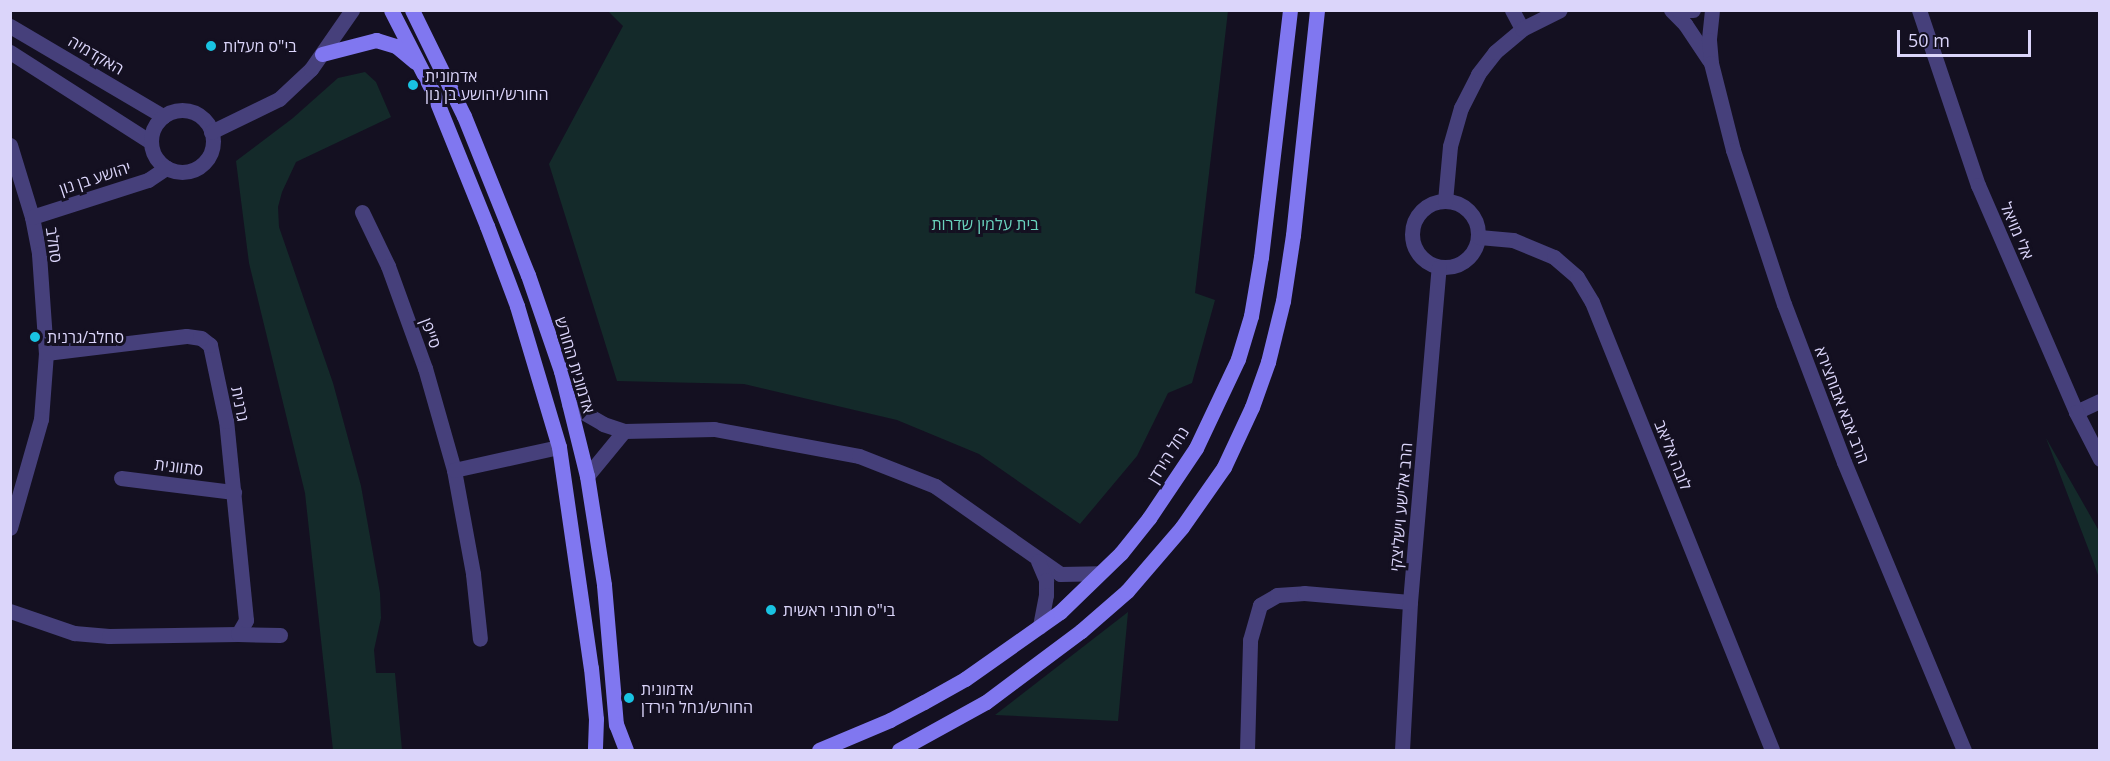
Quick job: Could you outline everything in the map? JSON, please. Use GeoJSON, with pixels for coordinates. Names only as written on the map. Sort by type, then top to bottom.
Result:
{"type":"FeatureCollection","features":[{"type":"Feature","properties":{"kind":"main road"},"geometry":{"type":"LineString","coordinates":[[391,10],[423,69],[487,226],[517,306],[559,447],[591,668],[596,719],[595,750]]}},
{"type":"Feature","properties":{"kind":"main road","name":"אדמונית החורש"},"geometry":{"type":"LineString","coordinates":[[412,10],[464,116],[528,275],[569,404],[587,476],[603,585],[616,724],[626,750]]}},
{"type":"Feature","properties":{"kind":"main road","name":"נחל הירדן"},"geometry":{"type":"LineString","coordinates":[[819,750],[881,725],[965,679],[1060,612],[1121,553],[1149,519],[1196,448],[1238,359],[1251,316],[1290,10]]}},
{"type":"Feature","properties":{"kind":"main road"},"geometry":{"type":"LineString","coordinates":[[899,750],[986,702],[1081,631],[1119,597],[1182,527],[1224,466],[1252,407],[1268,362],[1283,301],[1293,235],[1317,10]]}},
{"type":"Feature","properties":{"kind":"main road"},"geometry":{"type":"LineString","coordinates":[[322,54],[376,40],[396,46],[423,69]]}},
{"type":"Feature","properties":{"kind":"street"},"geometry":{"type":"LineString","coordinates":[[336,36],[339,10]]}},
{"type":"Feature","properties":{"kind":"street"},"geometry":{"type":"LineString","coordinates":[[166,168],[153,154],[151,142],[152,132],[163,116],[182,110],[191,111],[200,116],[211,132],[279,99],[322,54],[352,10]]}},
{"type":"Feature","properties":{"kind":"street"},"geometry":{"type":"LineString","coordinates":[[1512,10],[1522,29]]}},
{"type":"Feature","properties":{"kind":"street"},"geometry":{"type":"LineString","coordinates":[[1445,201],[1450,146],[1461,108],[1478,74],[1495,52],[1522,29],[1560,10]]}},
{"type":"Feature","properties":{"kind":"street","name":"הרב אבא אבוחצירא"},"geometry":{"type":"LineString","coordinates":[[1671,10],[1685,24],[1711,63]]}},
{"type":"Feature","properties":{"kind":"street"},"geometry":{"type":"LineString","coordinates":[[1678,10],[1693,10]]}},
{"type":"Feature","properties":{"kind":"street","name":"הרב אבא אבוחצירא"},"geometry":{"type":"LineString","coordinates":[[1712,10],[1709,40],[1711,63],[1733,150],[1784,304],[1844,462],[1964,750]]}},
{"type":"Feature","properties":{"kind":"street","name":"אלי מויאל"},"geometry":{"type":"LineString","coordinates":[[1919,10],[1978,185],[2076,412],[2100,459]]}},
{"type":"Feature","properties":{"kind":"street","name":"האקדמיה"},"geometry":{"type":"LineString","coordinates":[[10,26],[163,116]]}},
{"type":"Feature","properties":{"kind":"street"},"geometry":{"type":"LineString","coordinates":[[10,52],[151,142]]}},
{"type":"Feature","properties":{"kind":"street","name":"יהושע בן נון"},"geometry":{"type":"LineString","coordinates":[[32,217],[148,180],[166,168],[176,171],[197,168],[210,152],[211,132]]}},
{"type":"Feature","properties":{"kind":"street","name":"סחלב"},"geometry":{"type":"LineString","coordinates":[[10,145],[32,217],[39,254],[46,352],[41,419],[10,528]]}},
{"type":"Feature","properties":{"kind":"street"},"geometry":{"type":"LineString","coordinates":[[1445,201],[1464,206],[1473,214],[1479,237],[1471,256],[1462,263],[1439,267],[1424,260],[1416,251],[1412,228],[1423,209],[1445,201]]}},
{"type":"Feature","properties":{"kind":"street","name":"סייפן"},"geometry":{"type":"LineString","coordinates":[[362,212],[388,266],[425,368],[454,470],[473,574],[480,639]]}},
{"type":"Feature","properties":{"kind":"street","name":"לובה אליאב"},"geometry":{"type":"LineString","coordinates":[[1479,237],[1513,240],[1554,256],[1577,277],[1592,302],[1772,750]]}},
{"type":"Feature","properties":{"kind":"street","name":"הרב אלישע וישליצקי"},"geometry":{"type":"LineString","coordinates":[[1402,750],[1410,602],[1439,267]]}},
{"type":"Feature","properties":{"kind":"street","name":"גרנית"},"geometry":{"type":"LineString","coordinates":[[46,352],[186,336],[201,338],[210,345],[226,421],[246,604],[246,620],[238,634]]}},
{"type":"Feature","properties":{"kind":"street"},"geometry":{"type":"LineString","coordinates":[[2076,412],[2100,401]]}},
{"type":"Feature","properties":{"kind":"street"},"geometry":{"type":"LineString","coordinates":[[569,404],[603,424],[624,431],[714,429],[859,456],[935,486],[1060,574],[1099,573]]}},
{"type":"Feature","properties":{"kind":"street"},"geometry":{"type":"LineString","coordinates":[[587,476],[624,431]]}},
{"type":"Feature","properties":{"kind":"street"},"geometry":{"type":"LineString","coordinates":[[454,470],[559,447]]}},
{"type":"Feature","properties":{"kind":"street","name":"סתוונית"},"geometry":{"type":"LineString","coordinates":[[121,478],[234,492]]}},
{"type":"Feature","properties":{"kind":"street"},"geometry":{"type":"LineString","coordinates":[[1036,558],[1046,580],[1041,626]]}},
{"type":"Feature","properties":{"kind":"street"},"geometry":{"type":"LineString","coordinates":[[1247,750],[1250,640],[1260,605],[1277,595],[1304,593],[1410,602]]}},
{"type":"Feature","properties":{"kind":"street"},"geometry":{"type":"LineString","coordinates":[[10,611],[74,633],[110,636],[280,635]]}},
{"type":"Feature","properties":{"kind":"green space","name":"בית עלמין שדרות"},"geometry":{"type":"Polygon","coordinates":[[[608,11],[1228,11],[1195,293],[1215,300],[1192,383],[1168,393],[1137,456],[1080,524],[979,454],[897,420],[744,384],[617,381],[549,164],[623,26],[608,11]]]}},
{"type":"Feature","properties":{"kind":"green space"},"geometry":{"type":"Polygon","coordinates":[[[365,72],[376,82],[391,117],[296,162],[282,192],[278,207],[279,227],[333,383],[361,486],[380,593],[381,618],[374,650],[376,673],[395,673],[402,750],[333,750],[305,493],[249,263],[236,161],[293,118],[338,78],[365,72]]]}},
{"type":"Feature","properties":{"kind":"green space"},"geometry":{"type":"Polygon","coordinates":[[[2046,438],[2099,531],[2099,578],[2093,561],[2046,438]]]}},
{"type":"Feature","properties":{"kind":"green space"},"geometry":{"type":"Polygon","coordinates":[[[1128,612],[1118,721],[995,715],[1128,612]]]}},
{"type":"Feature","properties":{"kind":"place","name":"בי\"ס מעלות"},"geometry":{"type":"Point","coordinates":[211,46]}},
{"type":"Feature","properties":{"kind":"place","name":"אדמונית החורש/יהושע בן נון"},"geometry":{"type":"Point","coordinates":[413,85]}},
{"type":"Feature","properties":{"kind":"place","name":"סחלב/גרנית"},"geometry":{"type":"Point","coordinates":[35,337]}},
{"type":"Feature","properties":{"kind":"place","name":"בי\"ס תורני ראשית"},"geometry":{"type":"Point","coordinates":[771,610]}},
{"type":"Feature","properties":{"kind":"place","name":"אדמונית החורש/נחל הירדן"},"geometry":{"type":"Point","coordinates":[629,698]}}]}
